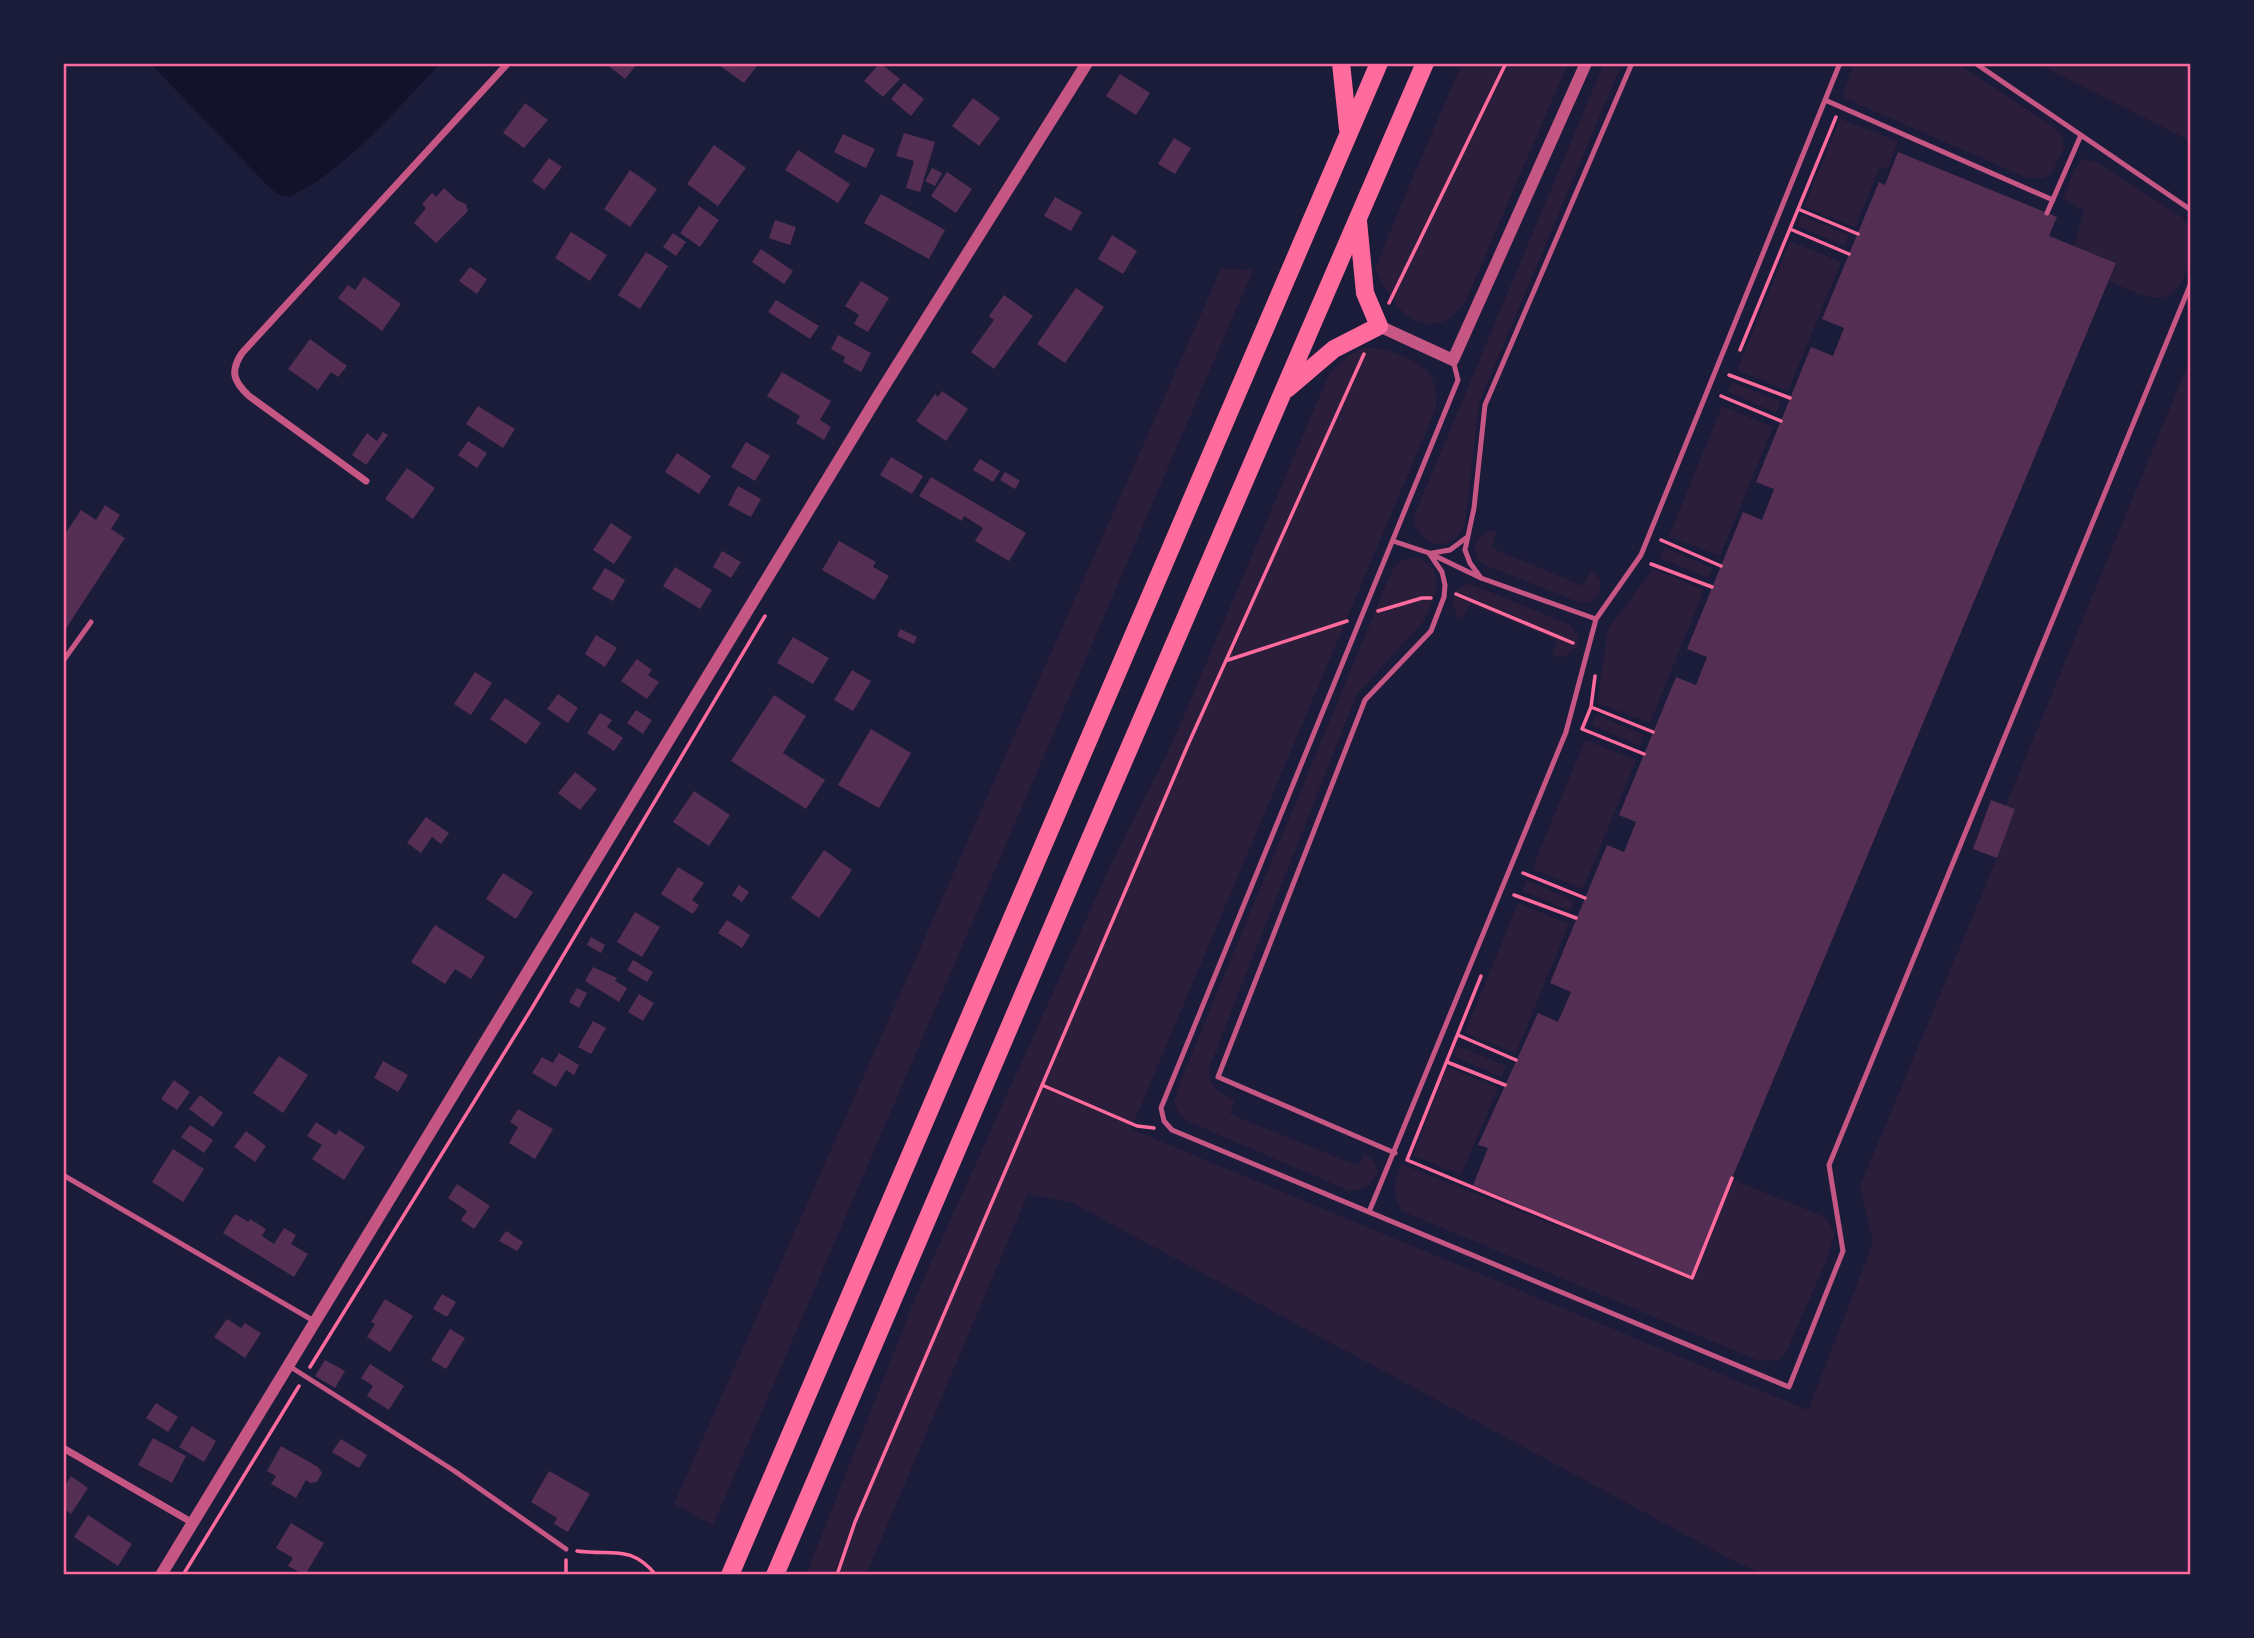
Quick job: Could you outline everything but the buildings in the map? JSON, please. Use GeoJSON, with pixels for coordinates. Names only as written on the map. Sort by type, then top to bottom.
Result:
{"type":"FeatureCollection","features":[{"type":"Feature","properties":{"kind":"highway"},"geometry":{"type":"LineString","coordinates":[[1342,63],[1348,132]]}},
{"type":"Feature","properties":{"kind":"highway"},"geometry":{"type":"LineString","coordinates":[[730,1575],[1379,63]]}},
{"type":"Feature","properties":{"kind":"highway"},"geometry":{"type":"LineString","coordinates":[[775,1575],[1425,63]]}},
{"type":"Feature","properties":{"kind":"highway"},"geometry":{"type":"LineString","coordinates":[[1282,394],[1334,349],[1379,326],[1365,293],[1358,219]]}},
{"type":"Feature","properties":{"kind":"street"},"geometry":{"type":"LineString","coordinates":[[366,481],[249,396],[239,386],[234,364],[508,63]]}},
{"type":"Feature","properties":{"kind":"street"},"geometry":{"type":"LineString","coordinates":[[161,1575],[859,427],[1087,63]]}},
{"type":"Feature","properties":{"kind":"street"},"geometry":{"type":"LineString","coordinates":[[1379,326],[1453,360],[1586,63]]}},
{"type":"Feature","properties":{"kind":"street"},"geometry":{"type":"LineString","coordinates":[[63,1448],[193,1523]]}},
{"type":"Feature","properties":{"kind":"lane"},"geometry":{"type":"LineString","coordinates":[[1481,578],[1465,551],[1474,508],[1485,405],[1632,63]]}},
{"type":"Feature","properties":{"kind":"lane"},"geometry":{"type":"LineString","coordinates":[[1369,1212],[1566,732],[1596,619],[1641,555],[1840,63]]}},
{"type":"Feature","properties":{"kind":"lane"},"geometry":{"type":"LineString","coordinates":[[1975,63],[2191,210]]}},
{"type":"Feature","properties":{"kind":"lane"},"geometry":{"type":"LineString","coordinates":[[1825,100],[2053,200]]}},
{"type":"Feature","properties":{"kind":"lane"},"geometry":{"type":"LineString","coordinates":[[2048,213],[2081,135]]}},
{"type":"Feature","properties":{"kind":"lane"},"geometry":{"type":"LineString","coordinates":[[1453,360],[1458,380],[1161,1108],[1164,1121],[1172,1130],[1789,1387],[1843,1251],[1829,1165],[2191,283]]}},
{"type":"Feature","properties":{"kind":"lane"},"geometry":{"type":"LineString","coordinates":[[1429,553],[1450,550],[1468,536]]}},
{"type":"Feature","properties":{"kind":"lane"},"geometry":{"type":"LineString","coordinates":[[1392,541],[1429,553],[1481,578],[1596,619]]}},
{"type":"Feature","properties":{"kind":"lane"},"geometry":{"type":"LineString","coordinates":[[1395,1153],[1218,1077],[1365,700],[1431,631],[1444,597],[1445,584],[1442,572],[1429,553]]}},
{"type":"Feature","properties":{"kind":"lane"},"geometry":{"type":"LineString","coordinates":[[63,661],[91,622]]}},
{"type":"Feature","properties":{"kind":"lane"},"geometry":{"type":"LineString","coordinates":[[63,1175],[314,1321]]}},
{"type":"Feature","properties":{"kind":"lane"},"geometry":{"type":"LineString","coordinates":[[289,1366],[453,1470],[566,1549]]}},
{"type":"Feature","properties":{"kind":"path"},"geometry":{"type":"LineString","coordinates":[[1391,298],[1506,63]]}},
{"type":"Feature","properties":{"kind":"path"},"geometry":{"type":"LineString","coordinates":[[1740,350],[1841,106]]}},
{"type":"Feature","properties":{"kind":"path"},"geometry":{"type":"LineString","coordinates":[[1798,209],[1858,234]]}},
{"type":"Feature","properties":{"kind":"path"},"geometry":{"type":"LineString","coordinates":[[1790,229],[1849,254]]}},
{"type":"Feature","properties":{"kind":"path"},"geometry":{"type":"LineString","coordinates":[[837,1575],[855,1522],[1187,747],[1367,348]]}},
{"type":"Feature","properties":{"kind":"path"},"geometry":{"type":"LineString","coordinates":[[1717,405],[1729,375],[1790,398]]}},
{"type":"Feature","properties":{"kind":"path"},"geometry":{"type":"LineString","coordinates":[[1721,396],[1781,421]]}},
{"type":"Feature","properties":{"kind":"path"},"geometry":{"type":"LineString","coordinates":[[1661,540],[1721,566]]}},
{"type":"Feature","properties":{"kind":"path"},"geometry":{"type":"LineString","coordinates":[[1643,574],[1651,564],[1712,587]]}},
{"type":"Feature","properties":{"kind":"path"},"geometry":{"type":"LineString","coordinates":[[1227,660],[1422,598],[1457,594],[1573,643]]}},
{"type":"Feature","properties":{"kind":"path"},"geometry":{"type":"LineString","coordinates":[[183,1575],[532,1008],[767,613]]}},
{"type":"Feature","properties":{"kind":"path"},"geometry":{"type":"LineString","coordinates":[[1597,667],[1591,707],[1582,729],[1644,754]]}},
{"type":"Feature","properties":{"kind":"path"},"geometry":{"type":"LineString","coordinates":[[1591,707],[1653,732]]}},
{"type":"Feature","properties":{"kind":"path"},"geometry":{"type":"LineString","coordinates":[[1511,902],[1523,873],[1585,898]]}},
{"type":"Feature","properties":{"kind":"path"},"geometry":{"type":"LineString","coordinates":[[1514,895],[1576,918]]}},
{"type":"Feature","properties":{"kind":"path"},"geometry":{"type":"LineString","coordinates":[[1483,972],[1407,1160],[1692,1278],[1732,1178]]}},
{"type":"Feature","properties":{"kind":"path"},"geometry":{"type":"LineString","coordinates":[[1458,1035],[1516,1060]]}},
{"type":"Feature","properties":{"kind":"path"},"geometry":{"type":"LineString","coordinates":[[1447,1062],[1505,1086]]}},
{"type":"Feature","properties":{"kind":"path"},"geometry":{"type":"LineString","coordinates":[[1042,1085],[1138,1126],[1172,1130]]}},
{"type":"Feature","properties":{"kind":"path"},"geometry":{"type":"LineString","coordinates":[[566,1549],[628,1553],[645,1561],[656,1575]]}},
{"type":"Feature","properties":{"kind":"shaded area"},"geometry":{"type":"Polygon","coordinates":[[[150,63],[441,63],[351,155],[289,197],[279,195],[270,188],[150,63]]]}},
{"type":"Feature","properties":{"kind":"shaded area"},"geometry":{"type":"Polygon","coordinates":[[[1462,63],[1568,63],[1465,303],[1452,316],[1432,324],[1410,318],[1401,310],[1375,269],[1462,63]]]}},
{"type":"Feature","properties":{"kind":"shaded area"},"geometry":{"type":"Polygon","coordinates":[[[1604,63],[1622,63],[1479,403],[1465,525],[1455,539],[1448,543],[1427,541],[1417,531],[1414,516],[1604,63]]]}},
{"type":"Feature","properties":{"kind":"shaded area"},"geometry":{"type":"Polygon","coordinates":[[[1854,63],[1957,63],[2055,128],[2061,134],[2064,148],[2051,174],[2044,178],[2027,178],[1842,97],[1854,63]]]}},
{"type":"Feature","properties":{"kind":"shaded area"},"geometry":{"type":"Polygon","coordinates":[[[2036,63],[2191,63],[2191,141],[2036,63]]]}},
{"type":"Feature","properties":{"kind":"shaded area"},"geometry":{"type":"Polygon","coordinates":[[[1840,119],[1898,141],[1888,169],[1880,167],[1855,227],[1804,207],[1840,119]]]}},
{"type":"Feature","properties":{"kind":"shaded area"},"geometry":{"type":"Polygon","coordinates":[[[2083,159],[2097,162],[2182,217],[2189,225],[2192,238],[2191,257],[2185,277],[2168,296],[2161,298],[2138,293],[2109,281],[2116,262],[2074,246],[2084,211],[2063,198],[2075,169],[2083,159]]]}},
{"type":"Feature","properties":{"kind":"shaded area"},"geometry":{"type":"Polygon","coordinates":[[[1801,215],[1849,235],[1845,246],[1797,226],[1801,215]]]}},
{"type":"Feature","properties":{"kind":"shaded area"},"geometry":{"type":"Polygon","coordinates":[[[1790,241],[1841,262],[1788,391],[1737,370],[1790,241]]]}},
{"type":"Feature","properties":{"kind":"shaded area"},"geometry":{"type":"Polygon","coordinates":[[[1221,269],[1253,270],[713,1525],[674,1504],[1221,269]]]}},
{"type":"Feature","properties":{"kind":"shaded area"},"geometry":{"type":"Polygon","coordinates":[[[1363,348],[1392,352],[1425,369],[1433,381],[1436,408],[1131,1129],[1808,1410],[1873,1243],[1860,1186],[1997,858],[2015,809],[2006,805],[2191,357],[2191,1575],[1766,1575],[1734,1561],[1073,1203],[1028,1194],[866,1575],[806,1575],[916,1296],[1111,864],[1171,746],[1329,374],[1346,357],[1363,348]]]}},
{"type":"Feature","properties":{"kind":"shaded area"},"geometry":{"type":"Polygon","coordinates":[[[1733,382],[1781,402],[1776,413],[1728,392],[1733,382]]]}},
{"type":"Feature","properties":{"kind":"shaded area"},"geometry":{"type":"Polygon","coordinates":[[[1722,406],[1773,427],[1720,556],[1669,536],[1722,406]]]}},
{"type":"Feature","properties":{"kind":"shaded area"},"geometry":{"type":"Polygon","coordinates":[[[1489,531],[1496,531],[1492,548],[1583,586],[1592,569],[1600,580],[1600,593],[1591,602],[1581,603],[1485,565],[1479,561],[1474,548],[1479,537],[1489,531]]]}},
{"type":"Feature","properties":{"kind":"shaded area"},"geometry":{"type":"Polygon","coordinates":[[[1664,547],[1712,568],[1708,578],[1660,558],[1664,547]]]}},
{"type":"Feature","properties":{"kind":"shaded area"},"geometry":{"type":"Polygon","coordinates":[[[1421,559],[1434,569],[1437,583],[1435,595],[1423,622],[1357,694],[1209,1068],[1213,1085],[1235,1100],[1230,1114],[1358,1166],[1364,1154],[1374,1161],[1378,1171],[1373,1180],[1364,1187],[1350,1191],[1189,1122],[1180,1116],[1174,1102],[1393,568],[1401,561],[1421,559]]]}},
{"type":"Feature","properties":{"kind":"shaded area"},"geometry":{"type":"Polygon","coordinates":[[[1653,569],[1704,590],[1650,723],[1597,703],[1608,629],[1653,569]]]}},
{"type":"Feature","properties":{"kind":"shaded area"},"geometry":{"type":"Polygon","coordinates":[[[1467,584],[1569,624],[1578,634],[1577,647],[1564,657],[1552,655],[1557,640],[1470,604],[1462,619],[1457,615],[1452,602],[1456,591],[1467,584]]]}},
{"type":"Feature","properties":{"kind":"shaded area"},"geometry":{"type":"Polygon","coordinates":[[[1596,715],[1644,735],[1640,746],[1592,725],[1596,715]]]}},
{"type":"Feature","properties":{"kind":"shaded area"},"geometry":{"type":"Polygon","coordinates":[[[1585,740],[1636,760],[1583,889],[1532,869],[1585,740]]]}},
{"type":"Feature","properties":{"kind":"shaded area"},"geometry":{"type":"Polygon","coordinates":[[[1527,880],[1574,901],[1570,911],[1522,891],[1527,880]]]}},
{"type":"Feature","properties":{"kind":"shaded area"},"geometry":{"type":"Polygon","coordinates":[[[1518,903],[1569,924],[1516,1053],[1465,1033],[1518,903]]]}},
{"type":"Feature","properties":{"kind":"shaded area"},"geometry":{"type":"Polygon","coordinates":[[[1458,1046],[1506,1066],[1501,1077],[1453,1056],[1458,1046]]]}},
{"type":"Feature","properties":{"kind":"shaded area"},"geometry":{"type":"Polygon","coordinates":[[[1447,1067],[1498,1088],[1461,1175],[1413,1155],[1447,1067]]]}},
{"type":"Feature","properties":{"kind":"shaded area"},"geometry":{"type":"Polygon","coordinates":[[[1401,1164],[1693,1280],[1733,1180],[1825,1217],[1835,1233],[1827,1259],[1786,1353],[1778,1360],[1759,1361],[1402,1211],[1395,1188],[1401,1164]]]}}]}
